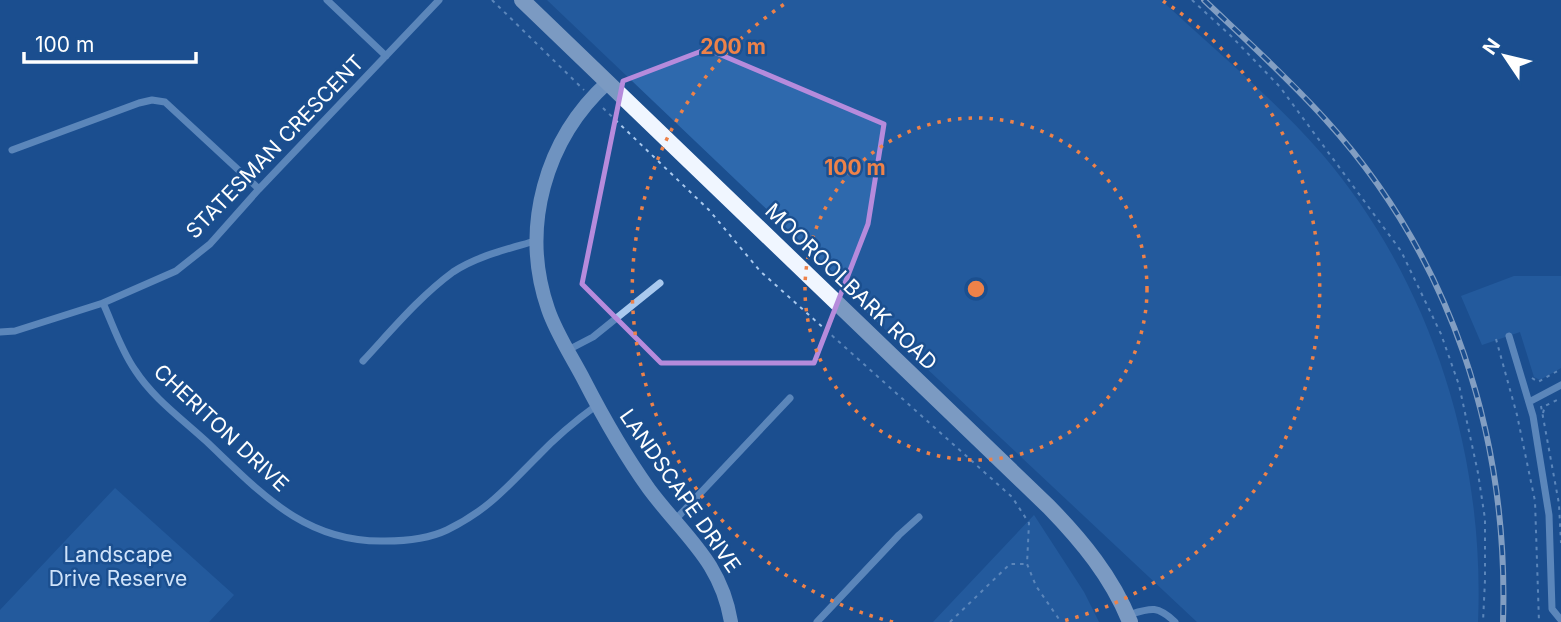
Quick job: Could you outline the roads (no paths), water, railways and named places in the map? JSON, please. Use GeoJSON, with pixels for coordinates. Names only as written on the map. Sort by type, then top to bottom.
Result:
{"type":"FeatureCollection","features":[{"type":"Feature","properties":{"kind":"main road","name":"MOOROOLBARK ROAD"},"geometry":{"type":"LineString","coordinates":[[522,0],[1058,515],[1098,563],[1129,618]]}},
{"type":"Feature","properties":{"kind":"street"},"geometry":{"type":"LineString","coordinates":[[327,0],[386,56]]}},
{"type":"Feature","properties":{"kind":"street","name":"STATESMAN CRESCENT"},"geometry":{"type":"LineString","coordinates":[[0,332],[15,331],[103,303],[176,271],[211,244],[259,189],[439,0]]}},
{"type":"Feature","properties":{"kind":"street","name":"LANDSCAPE DRIVE"},"geometry":{"type":"LineString","coordinates":[[608,82],[592,97],[565,134],[548,169],[538,207],[535,241],[539,274],[548,310],[597,405],[631,463],[718,575],[731,622]]}},
{"type":"Feature","properties":{"kind":"street"},"geometry":{"type":"LineString","coordinates":[[12,150],[139,103],[152,100],[165,102],[259,189]]}},
{"type":"Feature","properties":{"kind":"street"},"geometry":{"type":"LineString","coordinates":[[362,361],[424,297],[455,271],[491,254],[535,241]]}},
{"type":"Feature","properties":{"kind":"street"},"geometry":{"type":"LineString","coordinates":[[568,350],[593,337],[660,283]]}},
{"type":"Feature","properties":{"kind":"street","name":"CHERITON DRIVE"},"geometry":{"type":"LineString","coordinates":[[103,303],[134,369],[153,393],[267,499],[295,518],[328,534],[366,542],[407,541],[444,531],[475,515],[500,496],[537,456],[597,405]]}},
{"type":"Feature","properties":{"kind":"street"},"geometry":{"type":"LineString","coordinates":[[1510,335],[1529,402],[1549,515],[1552,609],[1558,620]]}},
{"type":"Feature","properties":{"kind":"street"},"geometry":{"type":"LineString","coordinates":[[1529,402],[1561,385]]}},
{"type":"Feature","properties":{"kind":"street"},"geometry":{"type":"LineString","coordinates":[[675,520],[790,398]]}},
{"type":"Feature","properties":{"kind":"street"},"geometry":{"type":"LineString","coordinates":[[817,622],[919,517]]}},
{"type":"Feature","properties":{"kind":"street"},"geometry":{"type":"LineString","coordinates":[[1129,618],[1147,609],[1157,609],[1175,622]]}},
{"type":"Feature","properties":{"kind":"railway"},"geometry":{"type":"LineString","coordinates":[[1204,0],[1311,103],[1369,173],[1407,230],[1438,290],[1464,353],[1483,418],[1495,485],[1502,553],[1503,622]]}},
{"type":"Feature","properties":{"kind":"park label","name":"Landscape Drive Reserve"},"geometry":{"type":"Point","coordinates":[118,567]}}]}
